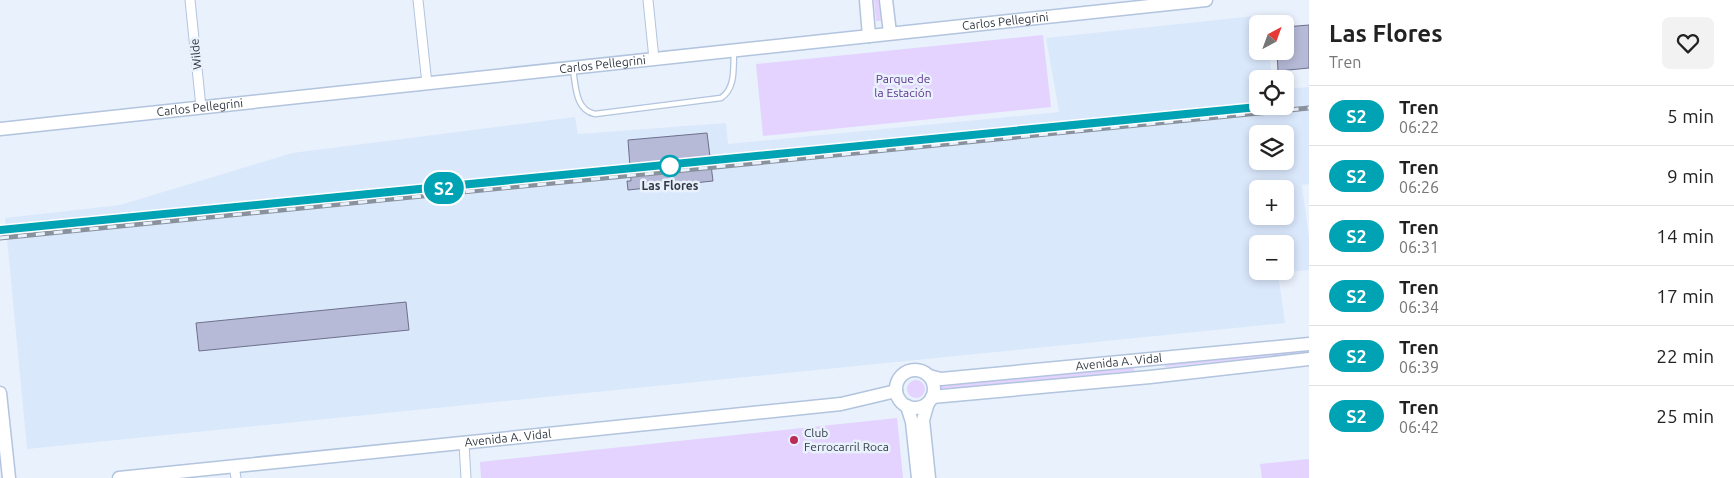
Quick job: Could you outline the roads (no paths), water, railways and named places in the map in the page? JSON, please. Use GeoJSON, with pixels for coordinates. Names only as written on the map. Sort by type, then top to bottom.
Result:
{"type":"FeatureCollection","features":[{"type":"Feature","properties":{"kind":"street","name":"Wilde"},"geometry":{"type":"LineString","coordinates":[[190,0],[201,107]]}},
{"type":"Feature","properties":{"kind":"street"},"geometry":{"type":"LineString","coordinates":[[418,0],[427,84]]}},
{"type":"Feature","properties":{"kind":"street"},"geometry":{"type":"LineString","coordinates":[[648,0],[654,59]]}},
{"type":"Feature","properties":{"kind":"street"},"geometry":{"type":"LineString","coordinates":[[866,0],[869,36]]}},
{"type":"Feature","properties":{"kind":"street"},"geometry":{"type":"LineString","coordinates":[[886,0],[890,33]]}},
{"type":"Feature","properties":{"kind":"street","name":"Carlos Pellegrini"},"geometry":{"type":"LineString","coordinates":[[0,128],[573,69],[869,36],[1108,4],[1206,0]]}},
{"type":"Feature","properties":{"kind":"street","name":"Avenida A. Vidal"},"geometry":{"type":"LineString","coordinates":[[929,376],[941,379],[1309,344]]}},
{"type":"Feature","properties":{"kind":"street","name":"Avenida A. Vidal"},"geometry":{"type":"LineString","coordinates":[[930,400],[1309,359]]}},
{"type":"Feature","properties":{"kind":"street"},"geometry":{"type":"LineString","coordinates":[[1149,360],[1150,377]]}},
{"type":"Feature","properties":{"kind":"street"},"geometry":{"type":"LineString","coordinates":[[918,478],[912,422],[907,406],[898,397],[896,391],[898,380],[907,372],[918,370],[929,376],[934,386],[923,420],[929,478]]}},
{"type":"Feature","properties":{"kind":"street","name":"Avenida A. Vidal"},"geometry":{"type":"LineString","coordinates":[[119,478],[235,472],[464,444],[841,404],[896,391]]}},
{"type":"Feature","properties":{"kind":"street"},"geometry":{"type":"LineString","coordinates":[[0,393],[9,478]]}},
{"type":"Feature","properties":{"kind":"street"},"geometry":{"type":"LineString","coordinates":[[907,406],[918,408],[930,400]]}},
{"type":"Feature","properties":{"kind":"street"},"geometry":{"type":"LineString","coordinates":[[464,444],[466,478]]}},
{"type":"Feature","properties":{"kind":"lane"},"geometry":{"type":"LineString","coordinates":[[573,69],[579,102],[583,108],[595,114],[721,98],[731,86],[734,50]]}},
{"type":"Feature","properties":{"kind":"railway"},"geometry":{"type":"LineString","coordinates":[[0,238],[1309,108]]}},
{"type":"Feature","properties":{"kind":"train","name":"S2"},"geometry":{"type":"LineString","coordinates":[[0,230],[77,224],[1249,108]]}},
{"type":"Feature","properties":{"kind":"place","name":"Las Flores"},"geometry":{"type":"Point","coordinates":[670,166]}},
{"type":"Feature","properties":{"kind":"place","name":"Club Ferrocarril Roca"},"geometry":{"type":"Point","coordinates":[794,440]}},
{"type":"Feature","properties":{"kind":"park label","name":"Parque de la Estación"},"geometry":{"type":"Point","coordinates":[903,86]}}]}
